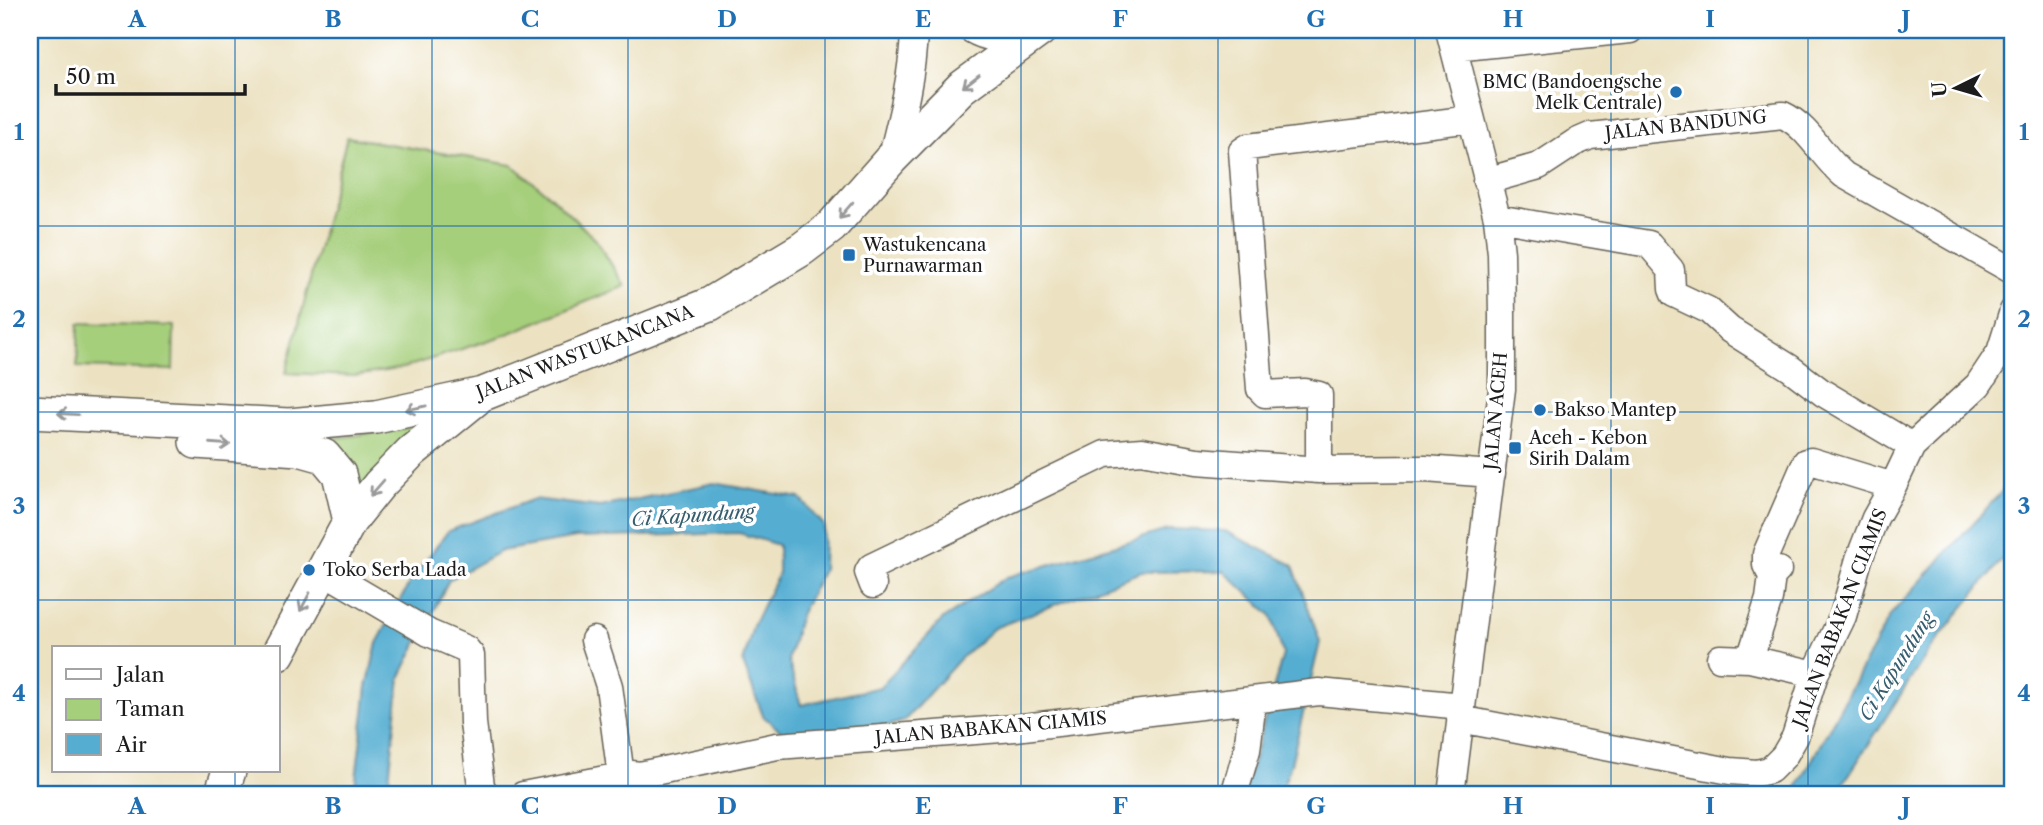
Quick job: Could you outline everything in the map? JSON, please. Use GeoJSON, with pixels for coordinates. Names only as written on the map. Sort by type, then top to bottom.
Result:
{"type":"FeatureCollection","features":[{"type":"Feature","properties":{"kind":"main road","name":"JALAN WASTUKANCANA"},"geometry":{"type":"LineString","coordinates":[[30,412],[289,425],[376,417],[483,394],[710,304],[802,249],[831,227],[891,159],[961,88],[1032,35]]}},
{"type":"Feature","properties":{"kind":"main road"},"geometry":{"type":"LineString","coordinates":[[280,650],[350,521],[379,485],[411,452],[483,394]]}},
{"type":"Feature","properties":{"kind":"main road"},"geometry":{"type":"LineString","coordinates":[[30,435],[285,448],[324,456],[339,474],[350,521]]}},
{"type":"Feature","properties":{"kind":"main road"},"geometry":{"type":"LineString","coordinates":[[221,795],[229,772]]}},
{"type":"Feature","properties":{"kind":"street"},"geometry":{"type":"LineString","coordinates":[[891,159],[907,95],[914,30]]}},
{"type":"Feature","properties":{"kind":"street"},"geometry":{"type":"LineString","coordinates":[[972,30],[980,35],[1001,39],[1032,35]]}},
{"type":"Feature","properties":{"kind":"street"},"geometry":{"type":"LineString","coordinates":[[1452,39],[1630,30]]}},
{"type":"Feature","properties":{"kind":"street","name":"JALAN ACEH"},"geometry":{"type":"LineString","coordinates":[[1451,795],[1502,389],[1501,253],[1497,218],[1452,39]]}},
{"type":"Feature","properties":{"kind":"street","name":"JALAN BANDUNG"},"geometry":{"type":"LineString","coordinates":[[1486,181],[1539,166],[1590,136],[1783,115],[1803,129],[1830,164],[1844,175],[2013,271]]}},
{"type":"Feature","properties":{"kind":"street"},"geometry":{"type":"LineString","coordinates":[[1319,470],[1319,395],[1306,391],[1265,394],[1260,389],[1242,151],[1248,147],[1298,139],[1471,119]]}},
{"type":"Feature","properties":{"kind":"street"},"geometry":{"type":"LineString","coordinates":[[1497,218],[1649,244],[1671,270],[1674,294],[1708,310],[1730,330],[1790,368],[1823,393],[1912,446]]}},
{"type":"Feature","properties":{"kind":"street","name":"JALAN BABAKAN CIAMIS"},"geometry":{"type":"LineString","coordinates":[[523,795],[634,782],[777,746],[1015,729],[1319,692],[1461,713],[1730,771],[1770,771],[1784,756],[1795,737],[1815,674],[1843,616],[1859,559],[1875,518],[1894,486],[1912,446],[1978,385],[2000,352],[2013,311]]}},
{"type":"Feature","properties":{"kind":"street"},"geometry":{"type":"LineString","coordinates":[[873,585],[868,572],[871,567],[1105,454],[1142,451],[1197,461],[1319,470],[1425,469],[1492,474]]}},
{"type":"Feature","properties":{"kind":"street"},"geometry":{"type":"LineString","coordinates":[[1750,659],[1775,573],[1766,565],[1766,554],[1802,466],[1811,461],[1894,486]]}},
{"type":"Feature","properties":{"kind":"street"},"geometry":{"type":"LineString","coordinates":[[322,570],[429,633],[466,649],[471,655],[473,723],[481,786],[486,795]]}},
{"type":"Feature","properties":{"kind":"street"},"geometry":{"type":"LineString","coordinates":[[594,640],[634,782]]}},
{"type":"Feature","properties":{"kind":"street"},"geometry":{"type":"LineString","coordinates":[[1720,658],[1750,659],[1815,674]]}},
{"type":"Feature","properties":{"kind":"street"},"geometry":{"type":"LineString","coordinates":[[1234,795],[1247,750],[1256,701]]}},
{"type":"Feature","properties":{"kind":"green space"},"geometry":{"type":"Polygon","coordinates":[[[347,137],[512,165],[551,197],[596,240],[625,286],[505,335],[403,368],[355,376],[286,373],[347,137]]]}},
{"type":"Feature","properties":{"kind":"green space"},"geometry":{"type":"Polygon","coordinates":[[[79,323],[174,326],[173,370],[77,367],[79,323]]]}},
{"type":"Feature","properties":{"kind":"green space"},"geometry":{"type":"Polygon","coordinates":[[[420,426],[354,501],[316,441],[420,426]]]}},
{"type":"Feature","properties":{"kind":"water","name":"Ci Kapundung"},"geometry":{"type":"Polygon","coordinates":[[[2013,479],[2013,546],[1930,649],[1836,795],[1793,795],[1891,614],[2013,479]]]}},
{"type":"Feature","properties":{"kind":"water","name":"Ci Kapundung"},"geometry":{"type":"Polygon","coordinates":[[[714,483],[800,498],[824,525],[823,570],[800,615],[788,659],[801,705],[880,687],[943,619],[1007,577],[1171,529],[1225,531],[1293,565],[1320,642],[1291,764],[1280,795],[1242,795],[1283,654],[1271,615],[1224,571],[1141,572],[994,628],[959,660],[904,721],[838,741],[786,736],[763,716],[743,663],[753,626],[778,574],[778,545],[739,533],[576,538],[501,551],[449,580],[400,678],[389,780],[392,795],[357,795],[355,787],[367,687],[377,643],[410,582],[448,531],[534,499],[600,507],[714,483]]]}},
{"type":"Feature","properties":{"kind":"place","name":"BMC (Bandoengsche Melk Centrale)"},"geometry":{"type":"Point","coordinates":[1676,92]}},
{"type":"Feature","properties":{"kind":"place","name":"Wastukencana Purnawarman"},"geometry":{"type":"Point","coordinates":[849,255]}},
{"type":"Feature","properties":{"kind":"place","name":"Bakso Mantep"},"geometry":{"type":"Point","coordinates":[1540,410]}},
{"type":"Feature","properties":{"kind":"place","name":"Aceh - Kebon Sirih Dalam"},"geometry":{"type":"Point","coordinates":[1515,448]}},
{"type":"Feature","properties":{"kind":"place","name":"Toko Serba Lada"},"geometry":{"type":"Point","coordinates":[309,570]}}]}
